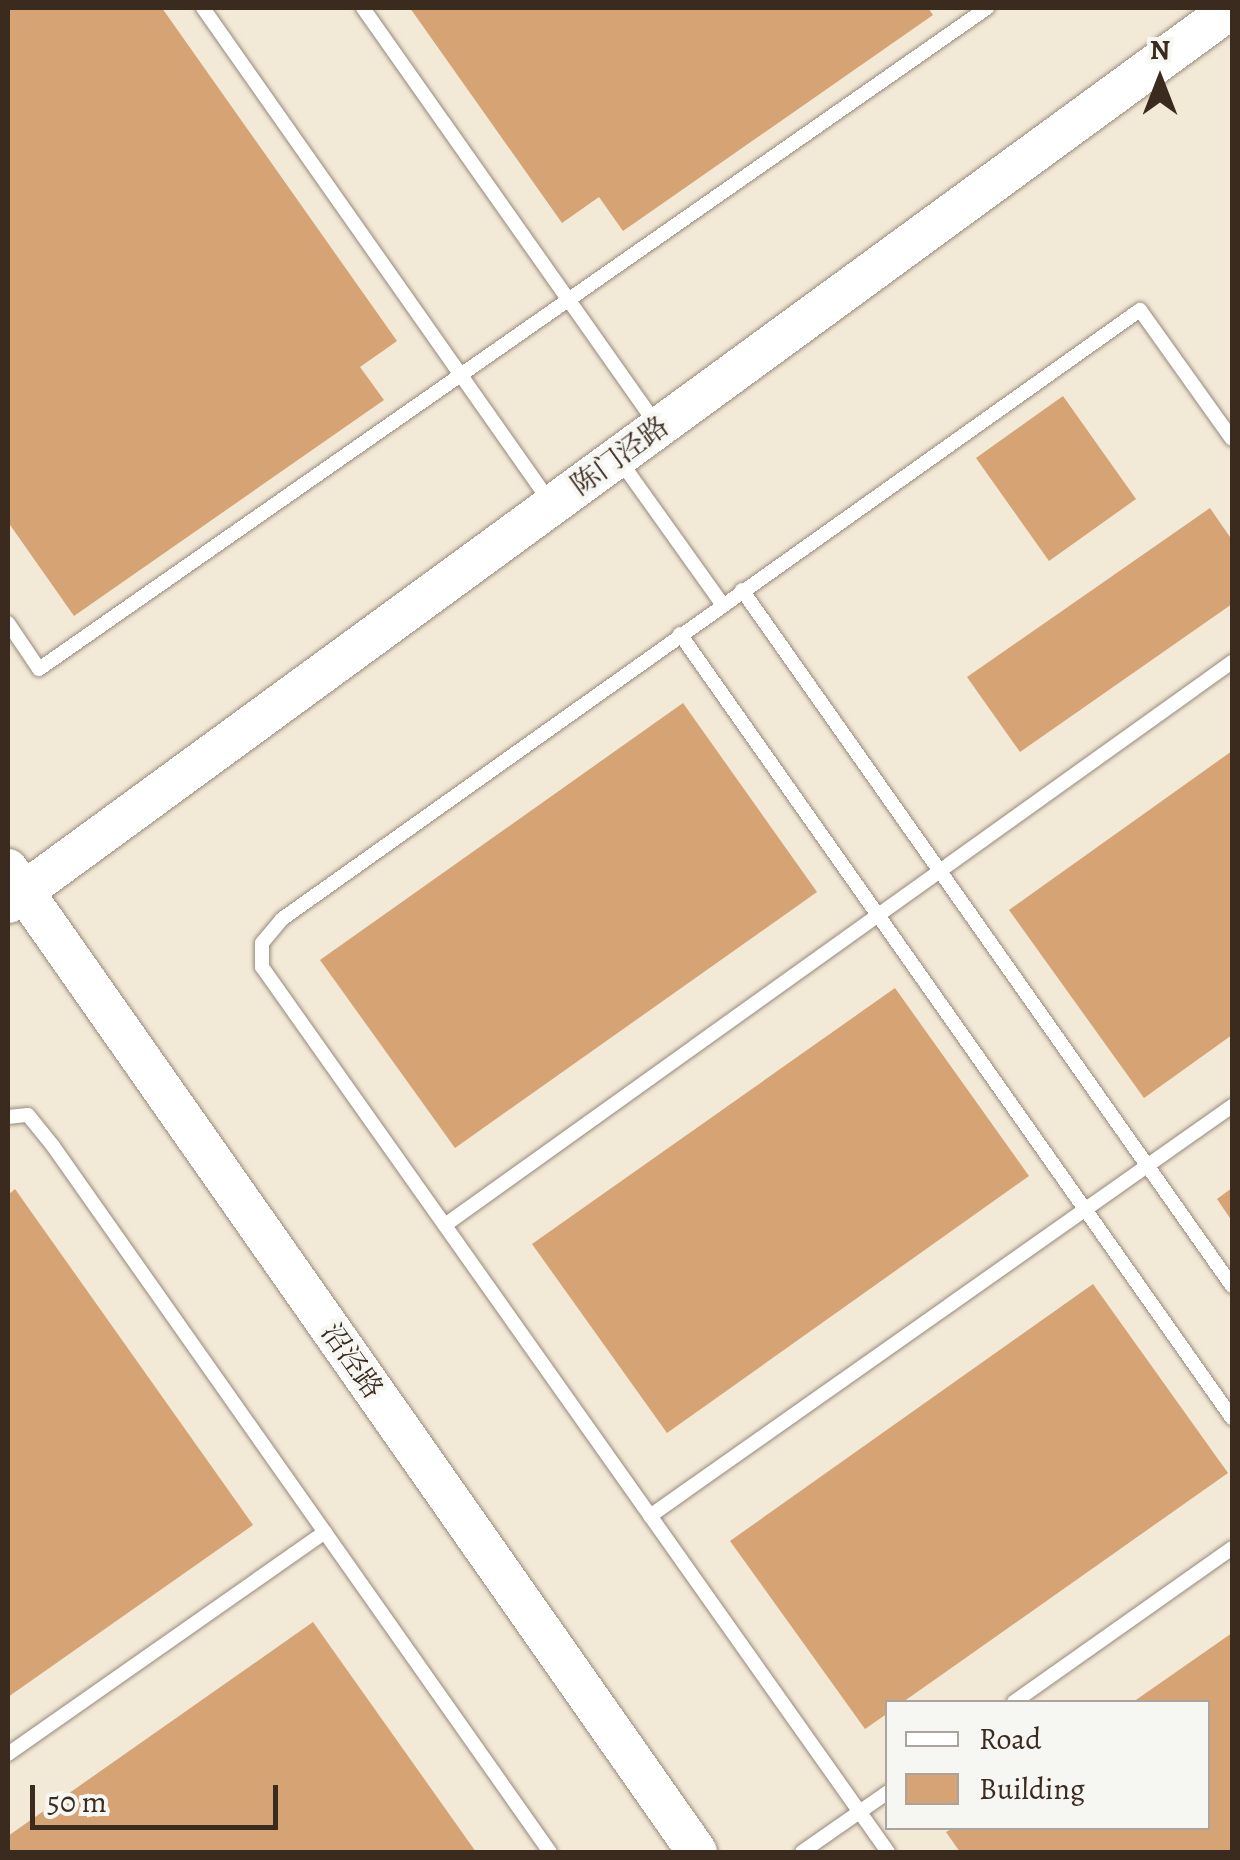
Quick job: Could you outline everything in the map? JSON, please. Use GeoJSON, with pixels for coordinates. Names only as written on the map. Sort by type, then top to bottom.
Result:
{"type":"FeatureCollection","features":[{"type":"Feature","properties":{"kind":"street","name":"陈门泾路"},"geometry":{"type":"LineString","coordinates":[[13,888],[552,506],[1223,18]]}},
{"type":"Feature","properties":{"kind":"street","name":"沼泾路"},"geometry":{"type":"LineString","coordinates":[[13,888],[696,1852]]}},
{"type":"Feature","properties":{"kind":"lane"},"geometry":{"type":"LineString","coordinates":[[203,8],[552,506]]}},
{"type":"Feature","properties":{"kind":"lane"},"geometry":{"type":"LineString","coordinates":[[363,8],[658,428]]}},
{"type":"Feature","properties":{"kind":"lane"},"geometry":{"type":"LineString","coordinates":[[8,623],[40,668],[987,8]]}},
{"type":"Feature","properties":{"kind":"lane"},"geometry":{"type":"LineString","coordinates":[[888,1852],[262,967],[262,943],[282,919],[1140,310],[1232,439]]}},
{"type":"Feature","properties":{"kind":"lane"},"geometry":{"type":"LineString","coordinates":[[618,458],[722,604]]}},
{"type":"Feature","properties":{"kind":"lane"},"geometry":{"type":"LineString","coordinates":[[742,590],[1232,1286]]}},
{"type":"Feature","properties":{"kind":"lane"},"geometry":{"type":"LineString","coordinates":[[680,634],[1232,1418]]}},
{"type":"Feature","properties":{"kind":"lane"},"geometry":{"type":"LineString","coordinates":[[445,1225],[1232,662]]}},
{"type":"Feature","properties":{"kind":"lane"},"geometry":{"type":"LineString","coordinates":[[650,1516],[1232,1106]]}},
{"type":"Feature","properties":{"kind":"lane"},"geometry":{"type":"LineString","coordinates":[[8,1118],[28,1115],[53,1146],[550,1852]]}},
{"type":"Feature","properties":{"kind":"lane"},"geometry":{"type":"LineString","coordinates":[[8,1754],[325,1532]]}},
{"type":"Feature","properties":{"kind":"lane"},"geometry":{"type":"LineString","coordinates":[[1017,1700],[1232,1548]]}},
{"type":"Feature","properties":{"kind":"lane"},"geometry":{"type":"LineString","coordinates":[[802,1852],[885,1794]]}},
{"type":"Feature","properties":{"kind":"building"},"geometry":{"type":"Polygon","coordinates":[[[8,8],[162,8],[397,341],[360,367],[384,400],[74,616],[8,522],[8,8]]]}},
{"type":"Feature","properties":{"kind":"building"},"geometry":{"type":"Polygon","coordinates":[[[410,8],[928,8],[933,15],[623,231],[599,197],[562,223],[410,8]]]}},
{"type":"Feature","properties":{"kind":"building"},"geometry":{"type":"Polygon","coordinates":[[[1063,396],[1136,499],[1049,561],[976,458],[1063,396]]]}},
{"type":"Feature","properties":{"kind":"building"},"geometry":{"type":"Polygon","coordinates":[[[1210,508],[1232,540],[1232,604],[1020,752],[967,677],[1210,508]]]}},
{"type":"Feature","properties":{"kind":"building"},"geometry":{"type":"Polygon","coordinates":[[[683,703],[817,892],[455,1148],[320,960],[683,703]]]}},
{"type":"Feature","properties":{"kind":"building"},"geometry":{"type":"Polygon","coordinates":[[[1232,751],[1232,1035],[1144,1098],[1009,910],[1232,751]]]}},
{"type":"Feature","properties":{"kind":"building"},"geometry":{"type":"Polygon","coordinates":[[[895,988],[1029,1176],[667,1433],[532,1244],[895,988]]]}},
{"type":"Feature","properties":{"kind":"building"},"geometry":{"type":"Polygon","coordinates":[[[1232,1188],[1232,1221],[1217,1199],[1232,1188]]]}},
{"type":"Feature","properties":{"kind":"building"},"geometry":{"type":"Polygon","coordinates":[[[15,1189],[253,1525],[8,1697],[8,1195],[15,1189]]]}},
{"type":"Feature","properties":{"kind":"building"},"geometry":{"type":"Polygon","coordinates":[[[1093,1284],[1228,1473],[906,1700],[885,1700],[885,1715],[865,1729],[730,1541],[1093,1284]]]}},
{"type":"Feature","properties":{"kind":"building"},"geometry":{"type":"Polygon","coordinates":[[[313,1622],[476,1852],[8,1852],[8,1836],[313,1622]]]}},
{"type":"Feature","properties":{"kind":"building"},"geometry":{"type":"Polygon","coordinates":[[[1232,1633],[1232,1852],[960,1852],[946,1832],[1210,1830],[1210,1700],[1136,1700],[1232,1633]]]}}]}
